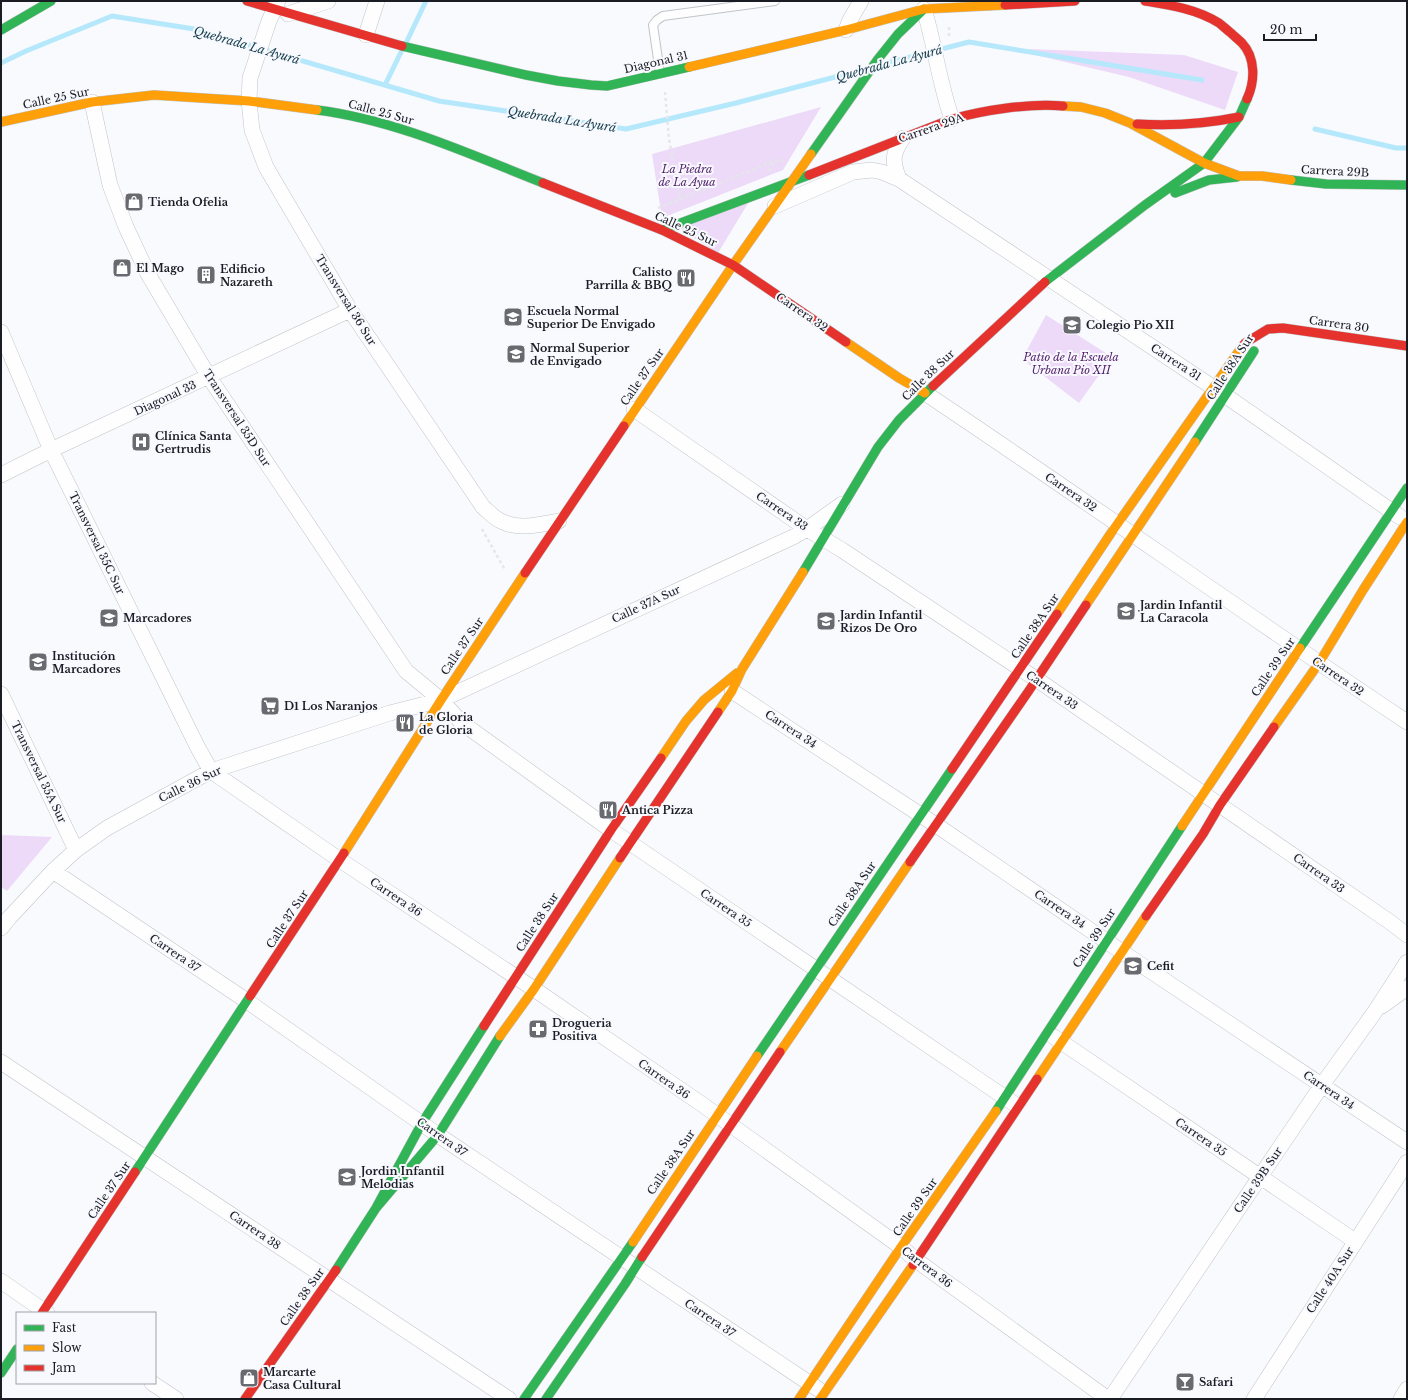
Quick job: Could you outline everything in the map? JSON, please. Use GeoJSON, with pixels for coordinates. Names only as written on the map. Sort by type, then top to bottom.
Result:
{"type":"FeatureCollection","features":[{"type":"Feature","properties":{"kind":"main road"},"geometry":{"type":"LineString","coordinates":[[1,30],[8,21],[51,1]]}},
{"type":"Feature","properties":{"kind":"main road","name":"Diagonal 31"},"geometry":{"type":"LineString","coordinates":[[247,1],[280,8],[395,44],[426,52],[530,76],[581,85],[607,86],[846,30],[922,5],[1075,1]]}},
{"type":"Feature","properties":{"kind":"main road"},"geometry":{"type":"LineString","coordinates":[[1145,1],[1171,5],[1197,13],[1219,23],[1243,44],[1250,56],[1253,82],[1249,95],[1239,117],[1204,163]]}},
{"type":"Feature","properties":{"kind":"main road","name":"Calle 37 Sur"},"geometry":{"type":"LineString","coordinates":[[44,1312],[340,860],[441,700],[559,521],[774,206],[825,136],[878,59],[922,5]]}},
{"type":"Feature","properties":{"kind":"main road","name":"Calle 25 Sur"},"geometry":{"type":"LineString","coordinates":[[1,122],[92,102],[154,95],[200,96],[332,112],[381,123],[430,138],[662,230],[733,265]]}},
{"type":"Feature","properties":{"kind":"main road","name":"Carrera 29A"},"geometry":{"type":"LineString","coordinates":[[662,230],[791,183],[952,119],[1017,108],[1055,105],[1081,107],[1104,113],[1130,123],[1204,163]]}},
{"type":"Feature","properties":{"kind":"main road"},"geometry":{"type":"LineString","coordinates":[[1130,123],[1164,126],[1201,125],[1239,117]]}},
{"type":"Feature","properties":{"kind":"main road"},"geometry":{"type":"LineString","coordinates":[[1222,140],[1227,151]]}},
{"type":"Feature","properties":{"kind":"main road","name":"Carrera 29B"},"geometry":{"type":"LineString","coordinates":[[1204,163],[1240,176],[1262,176],[1326,184],[1407,185]]}},
{"type":"Feature","properties":{"kind":"main road","name":"Calle 38 Sur"},"geometry":{"type":"LineString","coordinates":[[376,1208],[438,1135],[501,1035],[534,989],[732,691],[742,669],[824,539],[878,447],[898,420],[925,393],[1049,279],[1145,205],[1204,163]]}},
{"type":"Feature","properties":{"kind":"main road","name":"Carrera 29B"},"geometry":{"type":"LineString","coordinates":[[1242,166],[1262,176]]}},
{"type":"Feature","properties":{"kind":"main road"},"geometry":{"type":"LineString","coordinates":[[1145,205],[1209,180],[1240,176]]}},
{"type":"Feature","properties":{"kind":"main road","name":"Carrera 32"},"geometry":{"type":"LineString","coordinates":[[733,265],[899,378],[925,393]]}},
{"type":"Feature","properties":{"kind":"main road","name":"Carrera 30"},"geometry":{"type":"LineString","coordinates":[[1268,329],[1283,328],[1407,346]]}},
{"type":"Feature","properties":{"kind":"main road","name":"Calle 38A Sur"},"geometry":{"type":"LineString","coordinates":[[524,1399],[622,1258],[815,969],[1021,669],[1117,524],[1234,356],[1246,343],[1268,329]]}},
{"type":"Feature","properties":{"kind":"main road","name":"Calle 38A Sur"},"geometry":{"type":"LineString","coordinates":[[546,1399],[636,1268],[651,1243],[829,979],[1036,679],[1226,396],[1268,329]]}},
{"type":"Feature","properties":{"kind":"main road","name":"Calle 39 Sur"},"geometry":{"type":"LineString","coordinates":[[799,1399],[901,1247],[1005,1098],[1204,793],[1390,511],[1407,488]]}},
{"type":"Feature","properties":{"kind":"main road"},"geometry":{"type":"LineString","coordinates":[[825,1397],[1122,951],[1203,834],[1220,805],[1319,663],[1407,522]]}},
{"type":"Feature","properties":{"kind":"main road","name":"Calle 38 Sur"},"geometry":{"type":"LineString","coordinates":[[245,1399],[329,1280],[376,1208],[422,1123],[515,976],[611,830],[686,721],[704,700],[742,669]]}},
{"type":"Feature","properties":{"kind":"main road"},"geometry":{"type":"LineString","coordinates":[[1,1373],[16,1351]]}},
{"type":"Feature","properties":{"kind":"street"},"geometry":{"type":"LineString","coordinates":[[280,8],[328,1]]}},
{"type":"Feature","properties":{"kind":"street"},"geometry":{"type":"LineString","coordinates":[[369,36],[377,1]]}},
{"type":"Feature","properties":{"kind":"street"},"geometry":{"type":"LineString","coordinates":[[846,30],[861,1]]}},
{"type":"Feature","properties":{"kind":"street"},"geometry":{"type":"LineString","coordinates":[[922,5],[935,48],[946,103],[952,119]]}},
{"type":"Feature","properties":{"kind":"street","name":"Transversal 36 Sur"},"geometry":{"type":"LineString","coordinates":[[280,8],[263,40],[250,78],[249,101],[252,130],[266,167],[350,310],[483,506],[503,522],[516,526],[559,521]]}},
{"type":"Feature","properties":{"kind":"street","name":"Transversal 35D Sur"},"geometry":{"type":"LineString","coordinates":[[92,102],[110,185],[126,227],[148,274],[209,377],[406,671],[441,700]]}},
{"type":"Feature","properties":{"kind":"street"},"geometry":{"type":"LineString","coordinates":[[899,179],[894,166],[894,156],[897,147],[903,138]]}},
{"type":"Feature","properties":{"kind":"street","name":"Carrera 31"},"geometry":{"type":"LineString","coordinates":[[774,206],[853,172],[872,170],[882,172],[899,179],[1213,387],[1407,522]]}},
{"type":"Feature","properties":{"kind":"street","name":"Diagonal 33"},"geometry":{"type":"LineString","coordinates":[[1,475],[51,450],[350,310]]}},
{"type":"Feature","properties":{"kind":"street","name":"Transversal 35C Sur"},"geometry":{"type":"LineString","coordinates":[[1,332],[51,450],[198,748],[211,771]]}},
{"type":"Feature","properties":{"kind":"street","name":"Carrera 32"},"geometry":{"type":"LineString","coordinates":[[925,393],[1133,534],[1299,650],[1407,722]]}},
{"type":"Feature","properties":{"kind":"street","name":"Carrera 33"},"geometry":{"type":"LineString","coordinates":[[634,410],[807,529],[1021,669],[1204,793],[1407,935]]}},
{"type":"Feature","properties":{"kind":"street","name":"Calle 37A Sur"},"geometry":{"type":"LineString","coordinates":[[441,700],[793,537],[807,529],[846,501]]}},
{"type":"Feature","properties":{"kind":"street","name":"Carrera 34"},"geometry":{"type":"LineString","coordinates":[[732,691],[936,825],[1407,1142]]}},
{"type":"Feature","properties":{"kind":"street","name":"Transversal 35A Sur"},"geometry":{"type":"LineString","coordinates":[[1,694],[76,850]]}},
{"type":"Feature","properties":{"kind":"street","name":"Calle 36 Sur"},"geometry":{"type":"LineString","coordinates":[[4,919],[76,850],[113,824],[211,771],[390,714],[441,700]]}},
{"type":"Feature","properties":{"kind":"street","name":"Carrera 35"},"geometry":{"type":"LineString","coordinates":[[441,700],[462,723],[611,830],[1019,1107]]}},
{"type":"Feature","properties":{"kind":"street","name":"Carrera 36"},"geometry":{"type":"LineString","coordinates":[[211,771],[340,860],[515,976],[717,1116],[901,1247],[916,1260],[1109,1399]]}},
{"type":"Feature","properties":{"kind":"street","name":"Carrera 37"},"geometry":{"type":"LineString","coordinates":[[53,871],[247,1001],[438,1135],[810,1384],[825,1397]]}},
{"type":"Feature","properties":{"kind":"street","name":"Calle 39B Sur"},"geometry":{"type":"LineString","coordinates":[[1109,1399],[1322,1084],[1374,1013],[1407,962]]}},
{"type":"Feature","properties":{"kind":"street"},"geometry":{"type":"LineString","coordinates":[[1374,1013],[1407,988]]}},
{"type":"Feature","properties":{"kind":"street","name":"Carrera 35"},"geometry":{"type":"LineString","coordinates":[[1047,1032],[1355,1241]]}},
{"type":"Feature","properties":{"kind":"street","name":"Carrera 38"},"geometry":{"type":"LineString","coordinates":[[1,1062],[509,1399]]}},
{"type":"Feature","properties":{"kind":"street","name":"Calle 40A Sur"},"geometry":{"type":"LineString","coordinates":[[1254,1399],[1355,1241],[1406,1166]]}},
{"type":"Feature","properties":{"kind":"street"},"geometry":{"type":"LineString","coordinates":[[1,1281],[44,1312]]}},
{"type":"Feature","properties":{"kind":"street"},"geometry":{"type":"LineString","coordinates":[[154,1384],[176,1399]]}},
{"type":"Feature","properties":{"kind":"street"},"geometry":{"type":"LineString","coordinates":[[1401,1399],[1407,1389]]}},
{"type":"Feature","properties":{"kind":"lane"},"geometry":{"type":"LineString","coordinates":[[660,73],[653,25],[663,16],[775,1]]}},
{"type":"Feature","properties":{"kind":"path"},"geometry":{"type":"LineString","coordinates":[[664,87],[670,140],[680,199]]}},
{"type":"Feature","properties":{"kind":"path"},"geometry":{"type":"LineString","coordinates":[[654,210],[774,161]]}},
{"type":"Feature","properties":{"kind":"path"},"geometry":{"type":"LineString","coordinates":[[480,526],[516,588]]}},
{"type":"Feature","properties":{"kind":"green space"},"geometry":{"type":"Polygon","coordinates":[[[1005,48],[1184,55],[1238,72],[1225,110],[1129,77],[1005,48]]]}},
{"type":"Feature","properties":{"kind":"green space","name":"La Piedra de La Ayua"},"geometry":{"type":"Polygon","coordinates":[[[821,107],[783,170],[662,218],[652,154],[821,107]]]}},
{"type":"Feature","properties":{"kind":"green space"},"geometry":{"type":"Polygon","coordinates":[[[750,200],[718,253],[677,227],[750,200]]]}},
{"type":"Feature","properties":{"kind":"green space","name":"Patio de la Escuela Urbana Pio XII"},"geometry":{"type":"Polygon","coordinates":[[[1046,315],[1112,357],[1079,403],[1022,359],[1046,315]]]}},
{"type":"Feature","properties":{"kind":"green space"},"geometry":{"type":"Polygon","coordinates":[[[1,835],[52,837],[7,891],[1,887],[1,835]]]}},
{"type":"Feature","properties":{"kind":"waterway"},"geometry":{"type":"LineString","coordinates":[[407,41],[426,1]]}},
{"type":"Feature","properties":{"kind":"waterway","name":"Quebrada La Ayurá"},"geometry":{"type":"LineString","coordinates":[[1,63],[26,51],[112,16],[194,29],[439,101],[626,129],[736,103],[862,70]]}},
{"type":"Feature","properties":{"kind":"waterway","name":"Quebrada La Ayurá"},"geometry":{"type":"LineString","coordinates":[[883,64],[969,42],[1202,80]]}},
{"type":"Feature","properties":{"kind":"waterway"},"geometry":{"type":"LineString","coordinates":[[385,85],[402,50]]}},
{"type":"Feature","properties":{"kind":"waterway","name":"Quebrada La Ayurá"},"geometry":{"type":"LineString","coordinates":[[1315,129],[1396,148],[1407,148]]}},
{"type":"Feature","properties":{"kind":"traffic: fast"},"geometry":{"type":"LineString","coordinates":[[1,30],[51,1]]}},
{"type":"Feature","properties":{"kind":"traffic: fast"},"geometry":{"type":"LineString","coordinates":[[811,154],[878,59],[898,34],[924,9]]}},
{"type":"Feature","properties":{"kind":"traffic: fast"},"geometry":{"type":"LineString","coordinates":[[402,46],[526,75],[591,85],[607,86],[689,67]]}},
{"type":"Feature","properties":{"kind":"traffic: fast"},"geometry":{"type":"LineString","coordinates":[[1045,282],[1145,205],[1204,163],[1239,117],[1247,99]]}},
{"type":"Feature","properties":{"kind":"traffic: fast"},"geometry":{"type":"LineString","coordinates":[[317,110],[375,122],[432,139],[543,183]]}},
{"type":"Feature","properties":{"kind":"traffic: fast"},"geometry":{"type":"LineString","coordinates":[[662,230],[809,175]]}},
{"type":"Feature","properties":{"kind":"traffic: fast"},"geometry":{"type":"LineString","coordinates":[[1175,193],[1209,180],[1237,177]]}},
{"type":"Feature","properties":{"kind":"traffic: fast"},"geometry":{"type":"LineString","coordinates":[[1291,180],[1326,184],[1407,185]]}},
{"type":"Feature","properties":{"kind":"traffic: fast"},"geometry":{"type":"LineString","coordinates":[[1195,442],[1254,351]]}},
{"type":"Feature","properties":{"kind":"traffic: fast"},"geometry":{"type":"LineString","coordinates":[[803,572],[878,447],[899,420],[933,386]]}},
{"type":"Feature","properties":{"kind":"traffic: fast"},"geometry":{"type":"LineString","coordinates":[[1300,648],[1407,488]]}},
{"type":"Feature","properties":{"kind":"traffic: fast"},"geometry":{"type":"LineString","coordinates":[[757,1056],[952,769]]}},
{"type":"Feature","properties":{"kind":"traffic: fast"},"geometry":{"type":"LineString","coordinates":[[996,1111],[1182,826]]}},
{"type":"Feature","properties":{"kind":"traffic: fast"},"geometry":{"type":"LineString","coordinates":[[135,1172],[250,996]]}},
{"type":"Feature","properties":{"kind":"traffic: fast"},"geometry":{"type":"LineString","coordinates":[[336,1270],[376,1208],[422,1123],[484,1026]]}},
{"type":"Feature","properties":{"kind":"traffic: fast"},"geometry":{"type":"LineString","coordinates":[[376,1208],[438,1135],[500,1036]]}},
{"type":"Feature","properties":{"kind":"traffic: fast"},"geometry":{"type":"LineString","coordinates":[[524,1399],[633,1242]]}},
{"type":"Feature","properties":{"kind":"traffic: fast"},"geometry":{"type":"LineString","coordinates":[[546,1399],[642,1257]]}},
{"type":"Feature","properties":{"kind":"traffic: fast"},"geometry":{"type":"LineString","coordinates":[[1,1373],[16,1350]]}},
{"type":"Feature","properties":{"kind":"traffic: slow"},"geometry":{"type":"LineString","coordinates":[[689,67],[846,30],[924,9],[1005,5]]}},
{"type":"Feature","properties":{"kind":"traffic: slow"},"geometry":{"type":"LineString","coordinates":[[1,122],[92,102],[154,95],[249,101],[317,110]]}},
{"type":"Feature","properties":{"kind":"traffic: slow"},"geometry":{"type":"LineString","coordinates":[[1063,106],[1081,107],[1105,113],[1130,123],[1204,163],[1239,176],[1262,176],[1291,180]]}},
{"type":"Feature","properties":{"kind":"traffic: slow"},"geometry":{"type":"LineString","coordinates":[[624,426],[733,265],[811,154]]}},
{"type":"Feature","properties":{"kind":"traffic: slow"},"geometry":{"type":"LineString","coordinates":[[846,342],[899,378],[925,393]]}},
{"type":"Feature","properties":{"kind":"traffic: slow"},"geometry":{"type":"LineString","coordinates":[[1057,614],[1111,533],[1241,348]]}},
{"type":"Feature","properties":{"kind":"traffic: slow"},"geometry":{"type":"LineString","coordinates":[[1086,605],[1195,442]]}},
{"type":"Feature","properties":{"kind":"traffic: slow"},"geometry":{"type":"LineString","coordinates":[[1274,727],[1319,663],[1363,590],[1407,522]]}},
{"type":"Feature","properties":{"kind":"traffic: slow"},"geometry":{"type":"LineString","coordinates":[[718,712],[732,691],[742,669],[803,572]]}},
{"type":"Feature","properties":{"kind":"traffic: slow"},"geometry":{"type":"LineString","coordinates":[[344,853],[441,700],[525,573]]}},
{"type":"Feature","properties":{"kind":"traffic: slow"},"geometry":{"type":"LineString","coordinates":[[1182,826],[1300,648]]}},
{"type":"Feature","properties":{"kind":"traffic: slow"},"geometry":{"type":"LineString","coordinates":[[661,758],[686,721],[704,700],[737,673]]}},
{"type":"Feature","properties":{"kind":"traffic: slow"},"geometry":{"type":"LineString","coordinates":[[500,1036],[534,989],[620,858]]}},
{"type":"Feature","properties":{"kind":"traffic: slow"},"geometry":{"type":"LineString","coordinates":[[780,1052],[910,862]]}},
{"type":"Feature","properties":{"kind":"traffic: slow"},"geometry":{"type":"LineString","coordinates":[[1037,1079],[1146,916]]}},
{"type":"Feature","properties":{"kind":"traffic: slow"},"geometry":{"type":"LineString","coordinates":[[633,1242],[757,1056]]}},
{"type":"Feature","properties":{"kind":"traffic: slow"},"geometry":{"type":"LineString","coordinates":[[799,1399],[901,1247],[996,1111]]}},
{"type":"Feature","properties":{"kind":"traffic: slow"},"geometry":{"type":"LineString","coordinates":[[820,1399],[913,1265]]}},
{"type":"Feature","properties":{"kind":"traffic: jam"},"geometry":{"type":"LineString","coordinates":[[247,1],[402,46]]}},
{"type":"Feature","properties":{"kind":"traffic: jam"},"geometry":{"type":"LineString","coordinates":[[1005,5],[1075,1]]}},
{"type":"Feature","properties":{"kind":"traffic: jam"},"geometry":{"type":"LineString","coordinates":[[1145,1],[1174,6],[1202,14],[1219,23],[1241,42],[1247,49],[1253,70],[1252,85],[1247,99]]}},
{"type":"Feature","properties":{"kind":"traffic: jam"},"geometry":{"type":"LineString","coordinates":[[809,175],[952,119],[1022,106],[1063,106]]}},
{"type":"Feature","properties":{"kind":"traffic: jam"},"geometry":{"type":"LineString","coordinates":[[1137,124],[1188,124],[1239,117]]}},
{"type":"Feature","properties":{"kind":"traffic: jam"},"geometry":{"type":"LineString","coordinates":[[543,183],[662,230],[733,265],[846,342]]}},
{"type":"Feature","properties":{"kind":"traffic: jam"},"geometry":{"type":"LineString","coordinates":[[933,386],[1045,282]]}},
{"type":"Feature","properties":{"kind":"traffic: jam"},"geometry":{"type":"LineString","coordinates":[[1241,348],[1245,343],[1268,329],[1283,328],[1407,346]]}},
{"type":"Feature","properties":{"kind":"traffic: jam"},"geometry":{"type":"LineString","coordinates":[[525,573],[624,426]]}},
{"type":"Feature","properties":{"kind":"traffic: jam"},"geometry":{"type":"LineString","coordinates":[[910,862],[1028,692],[1086,605]]}},
{"type":"Feature","properties":{"kind":"traffic: jam"},"geometry":{"type":"LineString","coordinates":[[952,769],[1057,614]]}},
{"type":"Feature","properties":{"kind":"traffic: jam"},"geometry":{"type":"LineString","coordinates":[[620,858],[718,712]]}},
{"type":"Feature","properties":{"kind":"traffic: jam"},"geometry":{"type":"LineString","coordinates":[[1146,916],[1203,834],[1220,805],[1274,727]]}},
{"type":"Feature","properties":{"kind":"traffic: jam"},"geometry":{"type":"LineString","coordinates":[[484,1026],[611,830],[661,758]]}},
{"type":"Feature","properties":{"kind":"traffic: jam"},"geometry":{"type":"LineString","coordinates":[[250,996],[344,853]]}},
{"type":"Feature","properties":{"kind":"traffic: jam"},"geometry":{"type":"LineString","coordinates":[[642,1257],[780,1052]]}},
{"type":"Feature","properties":{"kind":"traffic: jam"},"geometry":{"type":"LineString","coordinates":[[913,1265],[1037,1079]]}},
{"type":"Feature","properties":{"kind":"traffic: jam"},"geometry":{"type":"LineString","coordinates":[[43,1312],[135,1172]]}},
{"type":"Feature","properties":{"kind":"traffic: jam"},"geometry":{"type":"LineString","coordinates":[[245,1399],[336,1270]]}},
{"type":"Feature","properties":{"kind":"place","name":"Tienda Ofelia"},"geometry":{"type":"Point","coordinates":[134,202]}},
{"type":"Feature","properties":{"kind":"place","name":"El Mago"},"geometry":{"type":"Point","coordinates":[122,268]}},
{"type":"Feature","properties":{"kind":"place","name":"Edificio Nazareth"},"geometry":{"type":"Point","coordinates":[206,275]}},
{"type":"Feature","properties":{"kind":"place","name":"Calisto Parrilla & BBQ"},"geometry":{"type":"Point","coordinates":[686,278]}},
{"type":"Feature","properties":{"kind":"place","name":"Escuela Normal Superior De Envigado"},"geometry":{"type":"Point","coordinates":[513,317]}},
{"type":"Feature","properties":{"kind":"place","name":"Colegio Pio XII"},"geometry":{"type":"Point","coordinates":[1072,325]}},
{"type":"Feature","properties":{"kind":"place","name":"Normal Superior de Envigado"},"geometry":{"type":"Point","coordinates":[516,354]}},
{"type":"Feature","properties":{"kind":"place","name":"Clínica Santa Gertrudis"},"geometry":{"type":"Point","coordinates":[141,442]}},
{"type":"Feature","properties":{"kind":"place","name":"Jardin Infantil La Caracola"},"geometry":{"type":"Point","coordinates":[1126,611]}},
{"type":"Feature","properties":{"kind":"place","name":"Marcadores"},"geometry":{"type":"Point","coordinates":[109,618]}},
{"type":"Feature","properties":{"kind":"place","name":"Jardin Infantil Rizos De Oro"},"geometry":{"type":"Point","coordinates":[826,621]}},
{"type":"Feature","properties":{"kind":"place","name":"Institución Marcadores"},"geometry":{"type":"Point","coordinates":[38,662]}},
{"type":"Feature","properties":{"kind":"place","name":"D1 Los Naranjos"},"geometry":{"type":"Point","coordinates":[270,706]}},
{"type":"Feature","properties":{"kind":"place","name":"La Gloria de Gloria"},"geometry":{"type":"Point","coordinates":[405,723]}},
{"type":"Feature","properties":{"kind":"place","name":"Antica Pizza"},"geometry":{"type":"Point","coordinates":[608,810]}},
{"type":"Feature","properties":{"kind":"place","name":"Cefit"},"geometry":{"type":"Point","coordinates":[1133,966]}},
{"type":"Feature","properties":{"kind":"place","name":"Drogueria Positiva"},"geometry":{"type":"Point","coordinates":[538,1029]}},
{"type":"Feature","properties":{"kind":"place","name":"Jordin Infantil Melodias"},"geometry":{"type":"Point","coordinates":[347,1177]}},
{"type":"Feature","properties":{"kind":"place","name":"Marcarte Casa Cultural"},"geometry":{"type":"Point","coordinates":[249,1378]}},
{"type":"Feature","properties":{"kind":"place","name":"Safari"},"geometry":{"type":"Point","coordinates":[1185,1382]}}]}
